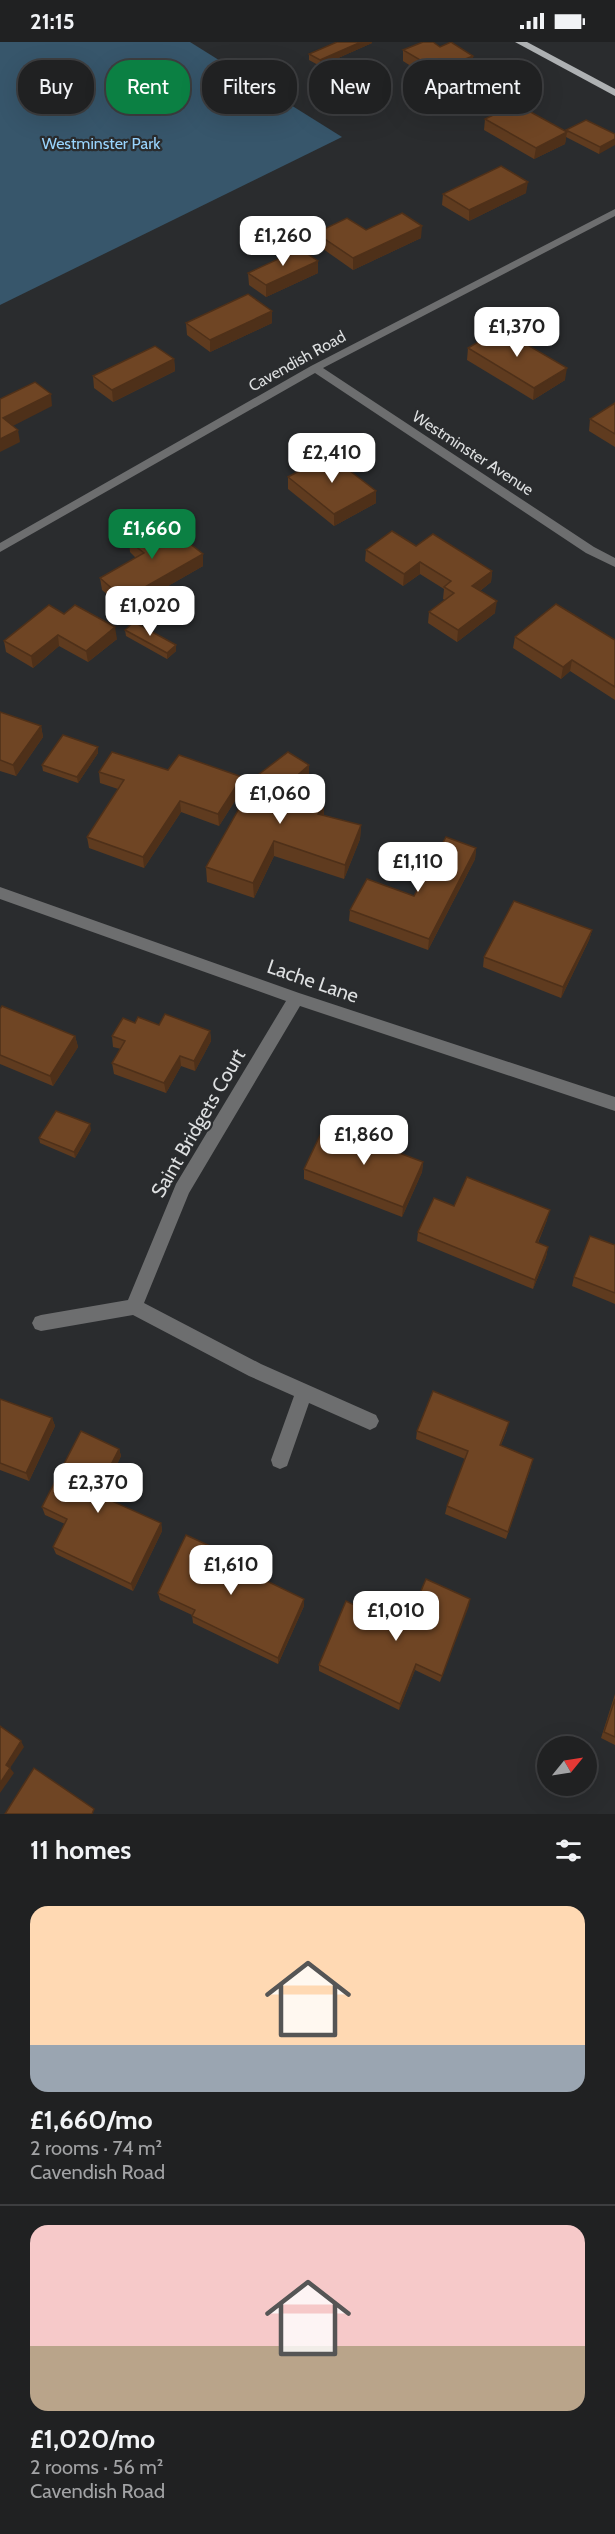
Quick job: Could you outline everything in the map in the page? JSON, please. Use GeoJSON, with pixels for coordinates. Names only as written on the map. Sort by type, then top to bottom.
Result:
{"type":"FeatureCollection","features":[{"type":"Feature","properties":{"kind":"main road"},"geometry":{"type":"LineString","coordinates":[[520,42],[615,93]]}},
{"type":"Feature","properties":{"kind":"street","name":"Cavendish Road"},"geometry":{"type":"LineString","coordinates":[[0,548],[315,369],[615,212]]}},
{"type":"Feature","properties":{"kind":"street","name":"Westminster Avenue"},"geometry":{"type":"LineString","coordinates":[[315,369],[590,550],[615,563]]}},
{"type":"Feature","properties":{"kind":"street","name":"Lache Lane"},"geometry":{"type":"LineString","coordinates":[[0,893],[296,998],[615,1104]]}},
{"type":"Feature","properties":{"kind":"street","name":"Saint Bridgets Court"},"geometry":{"type":"LineString","coordinates":[[134,1307],[182,1189],[296,998]]}},
{"type":"Feature","properties":{"kind":"street"},"geometry":{"type":"LineString","coordinates":[[41,1323],[134,1307],[255,1370],[370,1421]]}},
{"type":"Feature","properties":{"kind":"street"},"geometry":{"type":"LineString","coordinates":[[280,1460],[304,1392]]}},
{"type":"Feature","properties":{"kind":"green space","name":"Westminster Park"},"geometry":{"type":"Polygon","coordinates":[[[0,42],[190,42],[219,60],[202,60],[202,114],[297,114],[297,109],[342,137],[0,305],[0,42]]]}},
{"type":"Feature","properties":{"kind":"building"},"geometry":{"type":"Polygon","coordinates":[[[337,42],[361,42],[320,60],[309,54],[337,42]]]}},
{"type":"Feature","properties":{"kind":"building"},"geometry":{"type":"Polygon","coordinates":[[[423,42],[433,42],[440,47],[451,42],[473,56],[463,60],[420,60],[403,50],[423,42]]]}},
{"type":"Feature","properties":{"kind":"building"},"geometry":{"type":"Polygon","coordinates":[[[495,114],[534,114],[567,132],[536,148],[485,119],[495,114]]]}},
{"type":"Feature","properties":{"kind":"building"},"geometry":{"type":"Polygon","coordinates":[[[586,120],[615,134],[615,139],[600,147],[566,130],[586,120]]]}},
{"type":"Feature","properties":{"kind":"building"},"geometry":{"type":"Polygon","coordinates":[[[501,166],[528,182],[469,210],[443,194],[501,166]]]}},
{"type":"Feature","properties":{"kind":"building"},"geometry":{"type":"Polygon","coordinates":[[[402,213],[422,226],[353,258],[316,233],[347,218],[366,230],[402,213]]]}},
{"type":"Feature","properties":{"kind":"building"},"geometry":{"type":"Polygon","coordinates":[[[300,249],[318,261],[266,285],[248,273],[300,249]]]}},
{"type":"Feature","properties":{"kind":"building"},"geometry":{"type":"Polygon","coordinates":[[[248,294],[272,311],[210,340],[186,323],[248,294]]]}},
{"type":"Feature","properties":{"kind":"building"},"geometry":{"type":"Polygon","coordinates":[[[500,329],[567,368],[534,388],[468,348],[500,329]]]}},
{"type":"Feature","properties":{"kind":"building"},"geometry":{"type":"Polygon","coordinates":[[[155,346],[174,359],[112,390],[93,376],[155,346]]]}},
{"type":"Feature","properties":{"kind":"building"},"geometry":{"type":"Polygon","coordinates":[[[35,382],[51,394],[3,418],[18,430],[0,439],[0,399],[35,382]]]}},
{"type":"Feature","properties":{"kind":"building"},"geometry":{"type":"Polygon","coordinates":[[[615,403],[615,434],[590,419],[615,403]]]}},
{"type":"Feature","properties":{"kind":"building"},"geometry":{"type":"Polygon","coordinates":[[[329,455],[376,491],[334,514],[288,477],[329,455]]]}},
{"type":"Feature","properties":{"kind":"building"},"geometry":{"type":"Polygon","coordinates":[[[162,522],[203,554],[124,599],[100,578],[144,553],[129,541],[162,522]]]}},
{"type":"Feature","properties":{"kind":"building"},"geometry":{"type":"Polygon","coordinates":[[[392,531],[416,546],[433,534],[492,571],[472,586],[497,601],[458,630],[429,612],[454,593],[444,587],[451,581],[420,562],[404,574],[366,550],[392,531]]]}},
{"type":"Feature","properties":{"kind":"building"},"geometry":{"type":"Polygon","coordinates":[[[556,604],[615,640],[615,687],[572,660],[563,667],[515,637],[556,604]]]}},
{"type":"Feature","properties":{"kind":"building"},"geometry":{"type":"Polygon","coordinates":[[[49,605],[64,614],[75,605],[115,627],[86,651],[58,635],[31,656],[4,641],[49,605]]]}},
{"type":"Feature","properties":{"kind":"building"},"geometry":{"type":"Polygon","coordinates":[[[134,622],[176,645],[167,653],[125,630],[134,622]]]}},
{"type":"Feature","properties":{"kind":"building"},"geometry":{"type":"Polygon","coordinates":[[[0,712],[41,726],[13,765],[0,760],[0,712]]]}},
{"type":"Feature","properties":{"kind":"building"},"geometry":{"type":"Polygon","coordinates":[[[63,735],[98,747],[77,777],[42,765],[63,735]]]}},
{"type":"Feature","properties":{"kind":"building"},"geometry":{"type":"Polygon","coordinates":[[[112,752],[168,770],[179,755],[242,777],[218,814],[180,801],[143,857],[87,837],[124,780],[99,772],[112,752]]]}},
{"type":"Feature","properties":{"kind":"building"},"geometry":{"type":"Polygon","coordinates":[[[288,752],[309,765],[282,789],[324,804],[318,814],[361,825],[345,865],[274,841],[253,883],[206,867],[258,775],[288,752]]]}},
{"type":"Feature","properties":{"kind":"building"},"geometry":{"type":"Polygon","coordinates":[[[446,837],[476,848],[429,939],[350,910],[367,879],[414,896],[446,837]]]}},
{"type":"Feature","properties":{"kind":"building"},"geometry":{"type":"Polygon","coordinates":[[[514,901],[592,930],[563,987],[484,957],[514,901]]]}},
{"type":"Feature","properties":{"kind":"building"},"geometry":{"type":"Polygon","coordinates":[[[2,1006],[75,1036],[50,1076],[0,1055],[0,1009],[2,1006]]]}},
{"type":"Feature","properties":{"kind":"building"},"geometry":{"type":"Polygon","coordinates":[[[165,1014],[210,1031],[194,1061],[180,1056],[164,1083],[112,1063],[125,1041],[112,1036],[123,1018],[135,1023],[138,1017],[159,1025],[165,1014]]]}},
{"type":"Feature","properties":{"kind":"building"},"geometry":{"type":"Polygon","coordinates":[[[56,1111],[90,1124],[74,1152],[39,1138],[56,1111]]]}},
{"type":"Feature","properties":{"kind":"building"},"geometry":{"type":"Polygon","coordinates":[[[325,1125],[423,1162],[403,1207],[304,1169],[325,1125]]]}},
{"type":"Feature","properties":{"kind":"building"},"geometry":{"type":"Polygon","coordinates":[[[467,1177],[550,1210],[536,1242],[548,1247],[535,1280],[418,1232],[434,1198],[454,1206],[467,1177]]]}},
{"type":"Feature","properties":{"kind":"building"},"geometry":{"type":"Polygon","coordinates":[[[590,1236],[615,1245],[615,1293],[574,1277],[590,1236]]]}},
{"type":"Feature","properties":{"kind":"building"},"geometry":{"type":"Polygon","coordinates":[[[433,1391],[509,1422],[500,1445],[533,1459],[508,1532],[447,1506],[468,1451],[417,1431],[433,1391]]]}},
{"type":"Feature","properties":{"kind":"building"},"geometry":{"type":"Polygon","coordinates":[[[0,1399],[52,1418],[26,1473],[0,1463],[0,1399]]]}},
{"type":"Feature","properties":{"kind":"building"},"geometry":{"type":"Polygon","coordinates":[[[81,1431],[119,1449],[96,1494],[161,1523],[131,1584],[53,1547],[67,1519],[42,1507],[81,1431]]]}},
{"type":"Feature","properties":{"kind":"building"},"geometry":{"type":"Polygon","coordinates":[[[186,1535],[251,1565],[248,1572],[304,1599],[278,1658],[192,1616],[195,1610],[158,1593],[186,1535]]]}},
{"type":"Feature","properties":{"kind":"building"},"geometry":{"type":"Polygon","coordinates":[[[426,1579],[470,1599],[442,1676],[416,1664],[400,1704],[319,1665],[346,1601],[405,1629],[426,1579]]]}},
{"type":"Feature","properties":{"kind":"building"},"geometry":{"type":"Polygon","coordinates":[[[615,1699],[615,1737],[604,1732],[615,1699]]]}},
{"type":"Feature","properties":{"kind":"building"},"geometry":{"type":"Polygon","coordinates":[[[0,1726],[21,1741],[6,1765],[10,1768],[0,1783],[0,1726]]]}},
{"type":"Feature","properties":{"kind":"building"},"geometry":{"type":"Polygon","coordinates":[[[34,1768],[94,1809],[92,1814],[5,1814],[34,1768]]]}}]}
